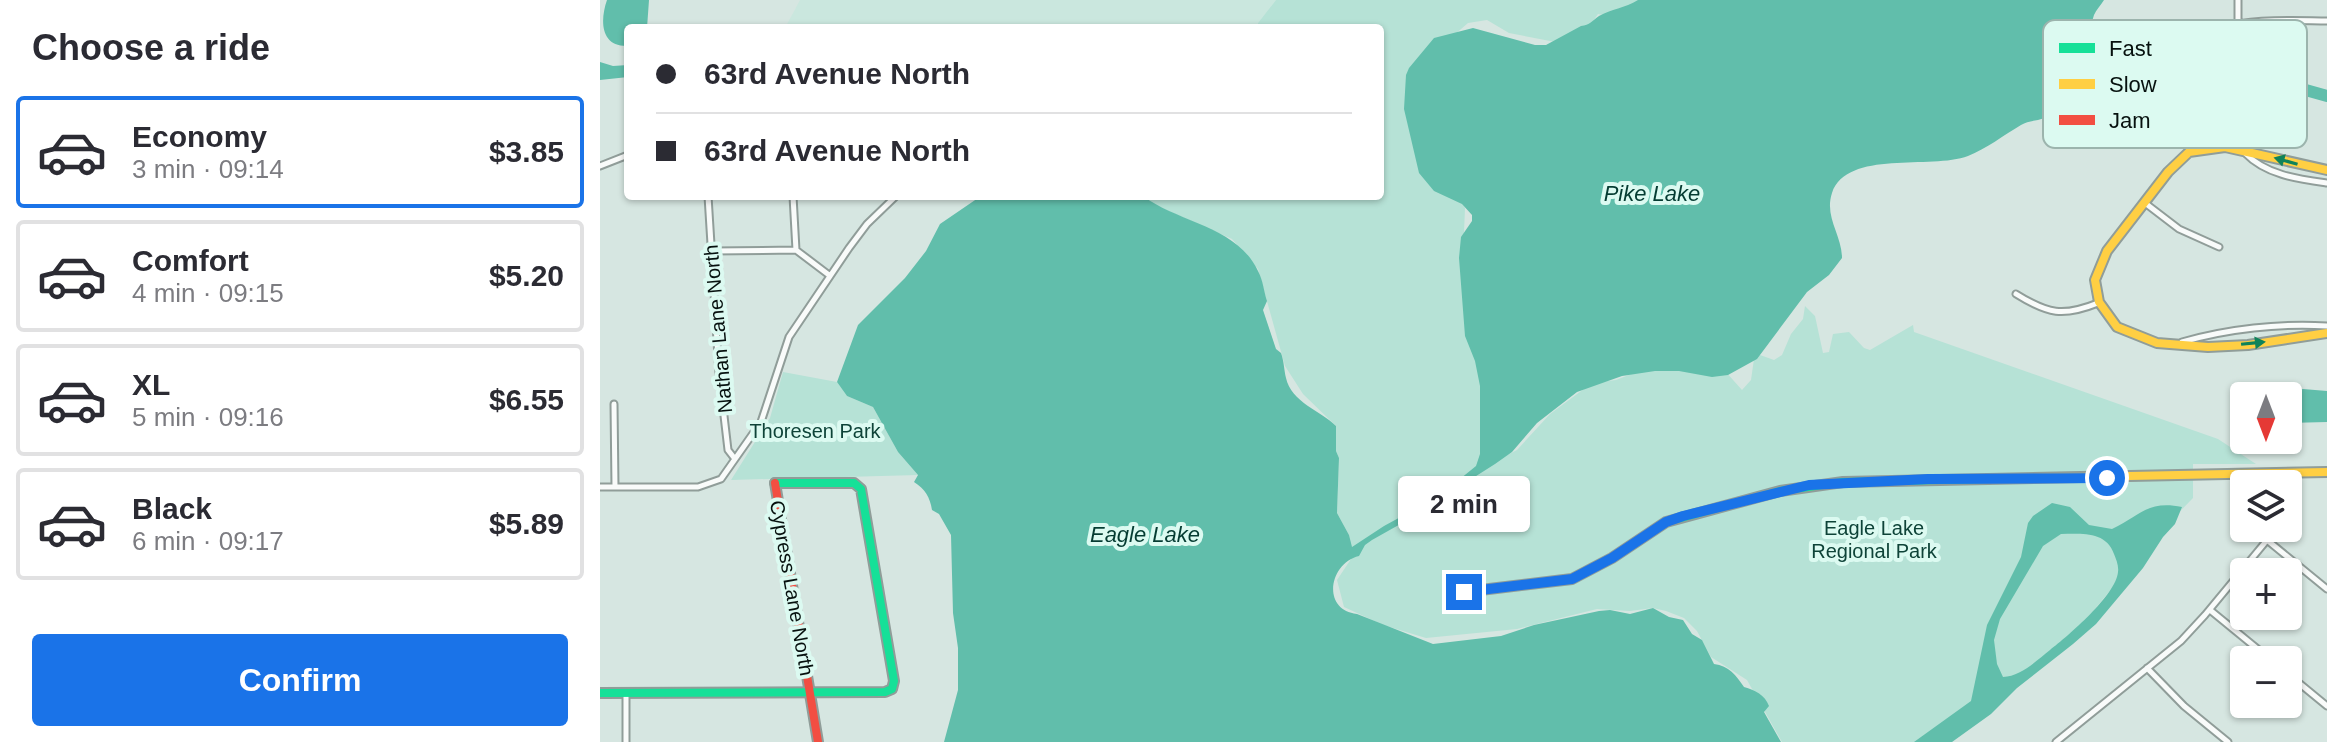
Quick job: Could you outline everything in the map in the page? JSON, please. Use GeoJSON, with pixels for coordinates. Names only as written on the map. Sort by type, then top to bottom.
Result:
{"type":"FeatureCollection","features":[{"type":"Feature","properties":{"kind":"street"},"geometry":{"type":"LineString","coordinates":[[2307,21],[2327,21]]}},
{"type":"Feature","properties":{"kind":"street"},"geometry":{"type":"LineString","coordinates":[[2211,148],[2189,152],[2168,172],[2101,261],[2095,280],[2099,302],[2117,327],[2157,343],[2208,347],[2248,345],[2327,333]]}},
{"type":"Feature","properties":{"kind":"street"},"geometry":{"type":"LineString","coordinates":[[2221,148],[2327,170]]}},
{"type":"Feature","properties":{"kind":"street"},"geometry":{"type":"LineString","coordinates":[[2244,153],[2254,163],[2273,172],[2327,183]]}},
{"type":"Feature","properties":{"kind":"street"},"geometry":{"type":"LineString","coordinates":[[600,166],[624,157]]}},
{"type":"Feature","properties":{"kind":"street","name":"Nathan Lane North"},"geometry":{"type":"LineString","coordinates":[[708,200],[720,381],[728,450],[735,459]]}},
{"type":"Feature","properties":{"kind":"street"},"geometry":{"type":"LineString","coordinates":[[793,200],[796,250]]}},
{"type":"Feature","properties":{"kind":"street"},"geometry":{"type":"LineString","coordinates":[[600,487],[698,487],[721,479],[761,422],[789,337],[867,224],[892,200]]}},
{"type":"Feature","properties":{"kind":"street"},"geometry":{"type":"LineString","coordinates":[[2144,202],[2179,229],[2219,247]]}},
{"type":"Feature","properties":{"kind":"street"},"geometry":{"type":"LineString","coordinates":[[712,251],[796,250],[829,275]]}},
{"type":"Feature","properties":{"kind":"street"},"geometry":{"type":"LineString","coordinates":[[2016,294],[2036,306],[2056,312],[2072,312],[2099,302]]}},
{"type":"Feature","properties":{"kind":"street"},"geometry":{"type":"LineString","coordinates":[[2179,343],[2248,330],[2327,326]]}},
{"type":"Feature","properties":{"kind":"street"},"geometry":{"type":"LineString","coordinates":[[614,404],[615,487]]}},
{"type":"Feature","properties":{"kind":"street"},"geometry":{"type":"LineString","coordinates":[[2302,473],[2327,472]]}},
{"type":"Feature","properties":{"kind":"street"},"geometry":{"type":"LineString","coordinates":[[1464,592],[1572,579],[1612,558],[1666,522],[1809,485],[1928,479],[2230,474]]}},
{"type":"Feature","properties":{"kind":"street","name":"Cypress Lane North"},"geometry":{"type":"LineString","coordinates":[[810,692],[885,692],[894,686],[859,485],[854,483],[774,483],[818,742]]}},
{"type":"Feature","properties":{"kind":"street"},"geometry":{"type":"LineString","coordinates":[[2056,742],[2181,641],[2265,542]]}},
{"type":"Feature","properties":{"kind":"street"},"geometry":{"type":"LineString","coordinates":[[2269,542],[2327,589]]}},
{"type":"Feature","properties":{"kind":"street"},"geometry":{"type":"LineString","coordinates":[[2210,610],[2254,646]]}},
{"type":"Feature","properties":{"kind":"street"},"geometry":{"type":"LineString","coordinates":[[2147,668],[2165,688],[2228,742]]}},
{"type":"Feature","properties":{"kind":"street"},"geometry":{"type":"LineString","coordinates":[[2302,685],[2327,706]]}},
{"type":"Feature","properties":{"kind":"street"},"geometry":{"type":"LineString","coordinates":[[600,693],[810,692]]}},
{"type":"Feature","properties":{"kind":"street"},"geometry":{"type":"LineString","coordinates":[[626,693],[626,742]]}},
{"type":"Feature","properties":{"kind":"shaded area"},"geometry":{"type":"Polygon","coordinates":[[[800,0],[1276,0],[1258,24],[787,24],[800,0]]]}},
{"type":"Feature","properties":{"kind":"green space","name":"Eagle Lake Regional Park"},"geometry":{"type":"Polygon","coordinates":[[[1276,0],[1653,0],[1623,10],[1613,17],[1598,14],[1585,33],[1566,44],[1509,33],[1487,20],[1468,23],[1438,49],[1460,198],[1465,208],[1463,257],[1505,456],[1517,450],[1550,414],[1592,383],[1616,380],[1657,364],[1717,362],[1742,390],[1751,380],[1754,359],[1760,355],[1774,360],[1782,355],[1791,334],[1803,319],[1805,306],[1815,316],[1823,353],[1829,352],[1833,334],[1849,332],[1870,350],[1913,325],[1914,332],[2218,439],[2230,447],[2230,454],[2241,454],[2256,464],[2193,464],[2193,498],[2150,542],[2076,632],[2027,674],[1965,706],[1916,742],[1782,742],[1747,680],[1711,657],[1697,631],[1684,618],[1653,608],[1630,611],[1597,609],[1517,629],[1426,638],[1383,625],[1344,607],[1337,580],[1351,559],[1349,535],[1337,513],[1339,458],[1336,426],[1303,394],[1285,366],[1258,269],[1232,239],[1148,200],[1384,200],[1384,24],[1258,24],[1276,0]]]}},
{"type":"Feature","properties":{"kind":"green space","name":"Thoresen Park"},"geometry":{"type":"Polygon","coordinates":[[[783,372],[837,382],[847,396],[873,407],[898,452],[918,475],[731,480],[770,418],[783,372]]]}},
{"type":"Feature","properties":{"kind":"water"},"geometry":{"type":"Polygon","coordinates":[[[607,0],[649,0],[647,24],[624,24],[624,46],[607,37],[603,16],[607,0]]]}},
{"type":"Feature","properties":{"kind":"water"},"geometry":{"type":"Polygon","coordinates":[[[1638,0],[2104,0],[2093,20],[2043,20],[2043,118],[2023,124],[1968,156],[1872,166],[1841,179],[1832,193],[1830,210],[1842,258],[1829,275],[1807,292],[1757,359],[1728,375],[1712,377],[1679,371],[1655,371],[1622,376],[1577,392],[1537,423],[1512,452],[1443,500],[1372,540],[1359,556],[1341,567],[1336,576],[1334,596],[1346,611],[1433,644],[1501,636],[1534,625],[1599,611],[1630,614],[1653,608],[1669,617],[1683,620],[1692,634],[1702,640],[1714,664],[1728,669],[1744,687],[1762,696],[1769,706],[1764,712],[1781,742],[944,742],[958,690],[951,535],[939,514],[932,510],[926,494],[914,482],[918,475],[898,452],[873,407],[847,396],[837,382],[858,325],[905,278],[926,251],[940,224],[975,200],[1149,200],[1236,244],[1249,256],[1261,278],[1267,301],[1263,310],[1276,349],[1281,353],[1289,386],[1300,400],[1336,426],[1339,458],[1337,513],[1352,547],[1439,496],[1476,466],[1480,454],[1480,386],[1465,336],[1459,258],[1461,237],[1472,221],[1472,215],[1462,204],[1434,191],[1419,173],[1404,109],[1409,68],[1434,38],[1473,28],[1535,45],[1546,45],[1599,16],[1638,0]]]}},
{"type":"Feature","properties":{"kind":"water"},"geometry":{"type":"Polygon","coordinates":[[[600,62],[624,65],[624,77],[600,80],[600,62]]]}},
{"type":"Feature","properties":{"kind":"water"},"geometry":{"type":"Polygon","coordinates":[[[2302,389],[2327,391],[2327,422],[2302,423],[2302,389]]]}},
{"type":"Feature","properties":{"kind":"water"},"geometry":{"type":"Polygon","coordinates":[[[2052,503],[2070,507],[2089,525],[2112,529],[2152,507],[2182,507],[2175,524],[2143,568],[2096,624],[2017,688],[1991,714],[1952,742],[1914,742],[1971,701],[1987,625],[2021,557],[2028,523],[2052,503]],[[2061,534],[2043,546],[2000,619],[1994,640],[1997,664],[2003,677],[2028,667],[2068,635],[2100,603],[2115,581],[2117,563],[2105,541],[2092,535],[2061,534]]]}},
{"type":"Feature","properties":{"kind":"waterway"},"geometry":{"type":"LineString","coordinates":[[2307,90],[2327,96]]}},
{"type":"Feature","properties":{"kind":"traffic: fast"},"geometry":{"type":"LineString","coordinates":[[1464,592],[1572,579],[1612,558],[1666,522],[1780,491],[1843,482],[1988,479]]}},
{"type":"Feature","properties":{"kind":"traffic: fast"},"geometry":{"type":"LineString","coordinates":[[600,693],[885,692],[892,689],[894,681],[861,489],[854,483],[775,483]]}},
{"type":"Feature","properties":{"kind":"traffic: slow"},"geometry":{"type":"LineString","coordinates":[[2218,148],[2189,152],[2168,172],[2107,251],[2095,280],[2099,302],[2117,327],[2157,343],[2208,347],[2248,345],[2327,333]]}},
{"type":"Feature","properties":{"kind":"traffic: slow"},"geometry":{"type":"LineString","coordinates":[[2229,148],[2327,170]]}},
{"type":"Feature","properties":{"kind":"traffic: slow"},"geometry":{"type":"LineString","coordinates":[[1988,479],[2327,472]]}},
{"type":"Feature","properties":{"kind":"traffic: jam"},"geometry":{"type":"LineString","coordinates":[[775,483],[818,742]]}},
{"type":"Feature","properties":{"kind":"route"},"geometry":{"type":"LineString","coordinates":[[1464,592],[1572,579],[1612,558],[1666,522],[1809,485],[1928,479],[2107,478]]}},
{"type":"Feature","properties":{"kind":"water label","name":"Pike Lake"},"geometry":{"type":"Point","coordinates":[1652,193]}},
{"type":"Feature","properties":{"kind":"water label","name":"Eagle Lake"},"geometry":{"type":"Point","coordinates":[1145,534]}}]}
